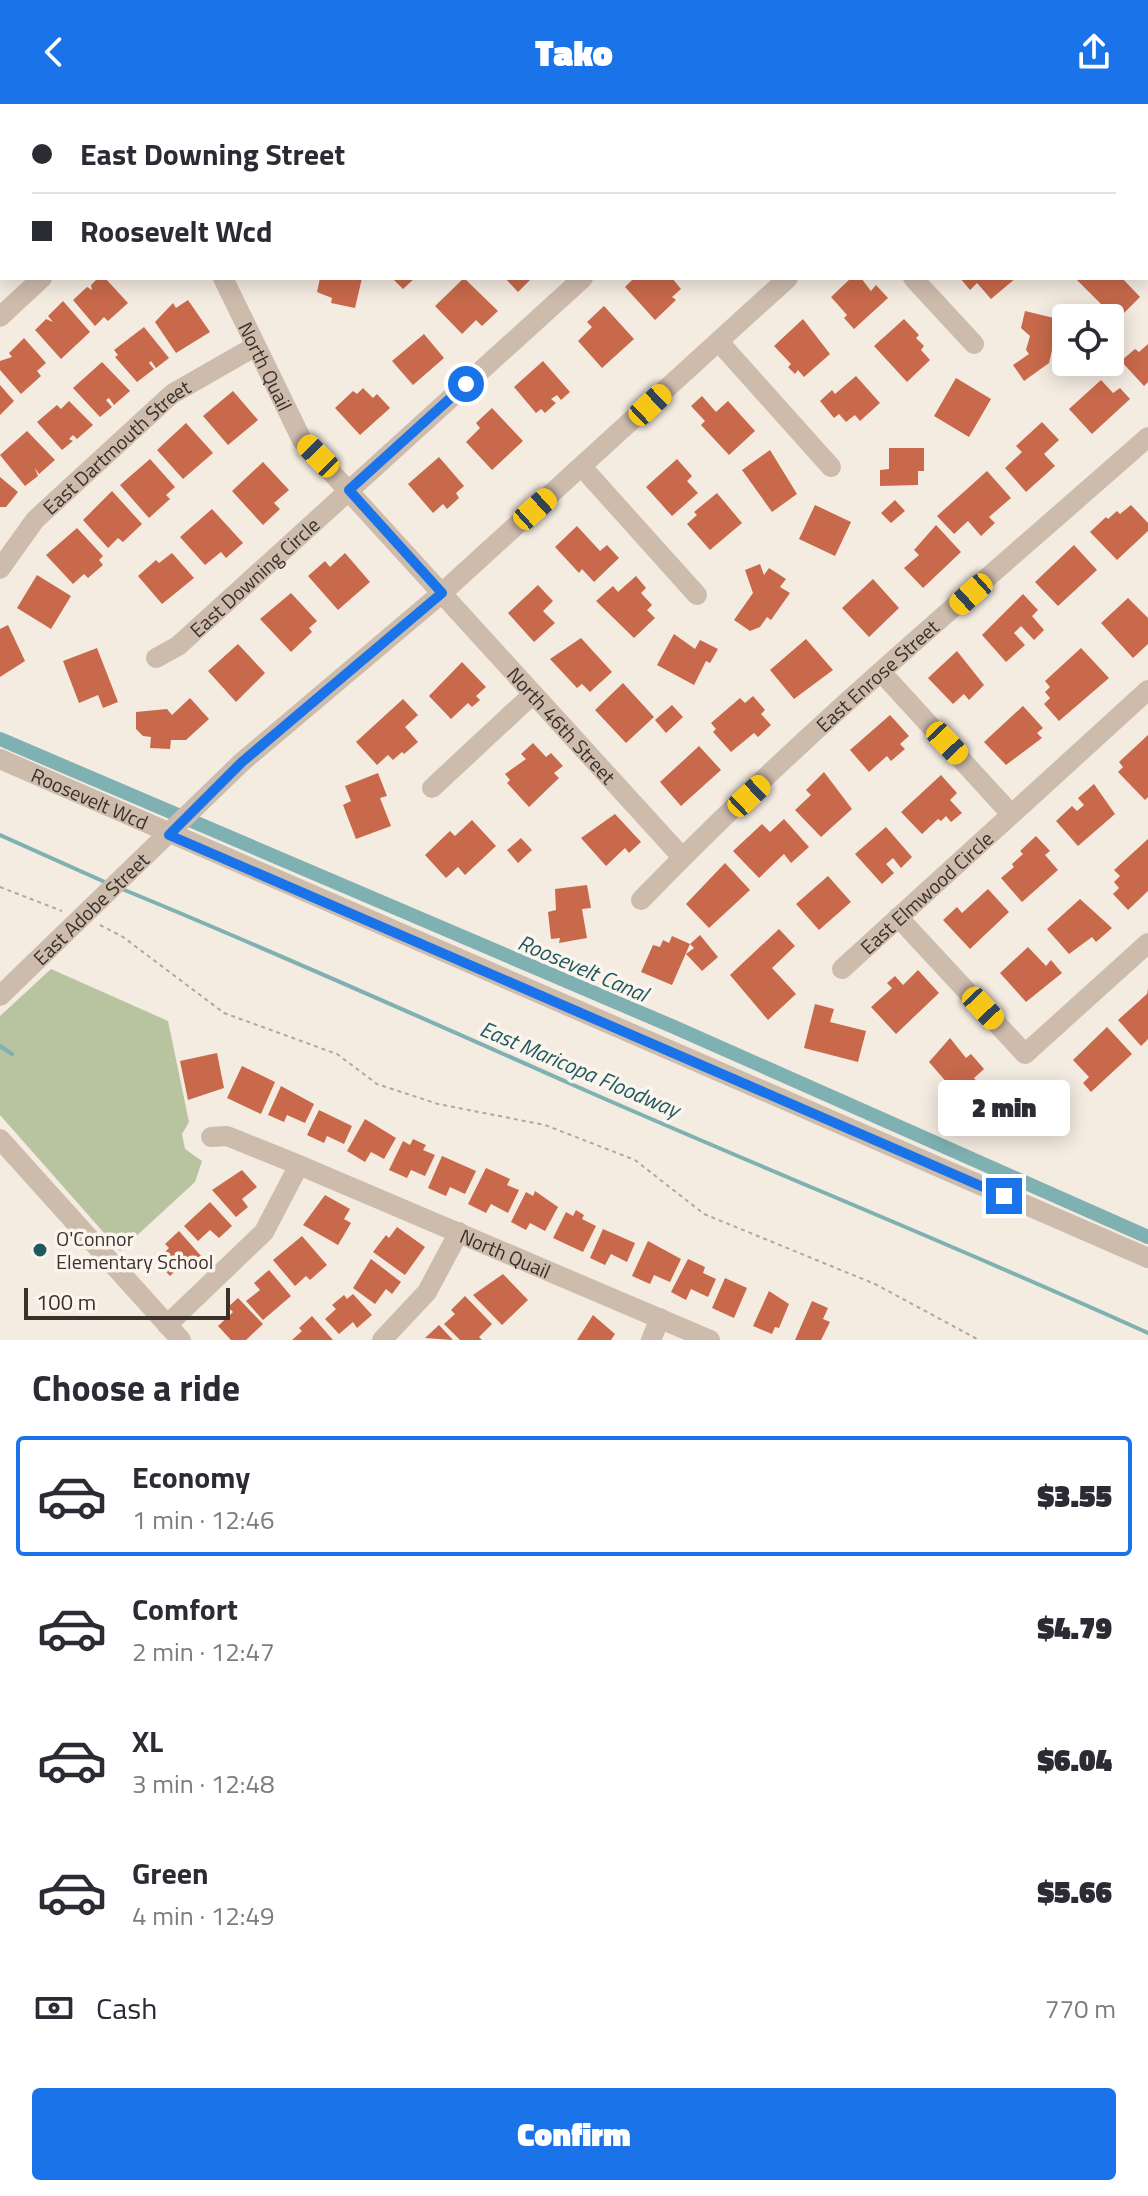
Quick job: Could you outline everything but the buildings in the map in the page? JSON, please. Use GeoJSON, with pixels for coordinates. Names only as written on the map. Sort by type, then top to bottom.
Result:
{"type":"FeatureCollection","features":[{"type":"Feature","properties":{"kind":"street"},"geometry":{"type":"LineString","coordinates":[[0,317],[40,280]]}},
{"type":"Feature","properties":{"kind":"street","name":"North Quail"},"geometry":{"type":"LineString","coordinates":[[224,280],[302,440],[442,593]]}},
{"type":"Feature","properties":{"kind":"street","name":"East Downing Circle"},"geometry":{"type":"LineString","coordinates":[[156,658],[178,646],[581,280]]}},
{"type":"Feature","properties":{"kind":"street","name":"East Adobe Street"},"geometry":{"type":"LineString","coordinates":[[0,996],[96,916],[136,866],[288,721],[442,593],[786,280]]}},
{"type":"Feature","properties":{"kind":"street"},"geometry":{"type":"LineString","coordinates":[[915,280],[974,344]]}},
{"type":"Feature","properties":{"kind":"street"},"geometry":{"type":"LineString","coordinates":[[719,342],[831,467]]}},
{"type":"Feature","properties":{"kind":"street","name":"East Dartmouth Street"},"geometry":{"type":"LineString","coordinates":[[0,569],[35,520],[172,394],[254,347]]}},
{"type":"Feature","properties":{"kind":"street","name":"East Enrose Street"},"geometry":{"type":"LineString","coordinates":[[641,900],[682,857],[882,673],[1148,437]]}},
{"type":"Feature","properties":{"kind":"street"},"geometry":{"type":"LineString","coordinates":[[582,467],[697,595]]}},
{"type":"Feature","properties":{"kind":"street","name":"North 46th Street"},"geometry":{"type":"LineString","coordinates":[[442,593],[682,857]]}},
{"type":"Feature","properties":{"kind":"street"},"geometry":{"type":"LineString","coordinates":[[882,673],[1011,814]]}},
{"type":"Feature","properties":{"kind":"street","name":"East Elmwood Circle"},"geometry":{"type":"LineString","coordinates":[[842,969],[1148,690]]}},
{"type":"Feature","properties":{"kind":"street"},"geometry":{"type":"LineString","coordinates":[[432,788],[532,695]]}},
{"type":"Feature","properties":{"kind":"street","name":"Roosevelt Wcd"},"geometry":{"type":"LineString","coordinates":[[0,759],[1148,1258]]}},
{"type":"Feature","properties":{"kind":"street"},"geometry":{"type":"LineString","coordinates":[[898,917],[1025,1054],[1148,943]]}},
{"type":"Feature","properties":{"kind":"street","name":"North Quail"},"geometry":{"type":"LineString","coordinates":[[211,1137],[227,1136],[299,1165],[710,1340]]}},
{"type":"Feature","properties":{"kind":"street"},"geometry":{"type":"LineString","coordinates":[[0,1139],[174,1332],[264,1232],[299,1165]]}},
{"type":"Feature","properties":{"kind":"street"},"geometry":{"type":"LineString","coordinates":[[382,1340],[427,1292],[459,1232]]}},
{"type":"Feature","properties":{"kind":"street"},"geometry":{"type":"LineString","coordinates":[[651,1340],[660,1318]]}},
{"type":"Feature","properties":{"kind":"path"},"geometry":{"type":"LineString","coordinates":[[0,887],[63,912]]}},
{"type":"Feature","properties":{"kind":"path"},"geometry":{"type":"LineString","coordinates":[[96,916],[224,1013],[337,1054],[377,1084],[438,1104],[545,1125],[635,1160],[704,1214],[875,1284],[979,1340]]}},
{"type":"Feature","properties":{"kind":"green space"},"geometry":{"type":"Polygon","coordinates":[[[51,969],[168,1021],[189,1122],[182,1134],[185,1149],[202,1161],[195,1182],[120,1251],[0,1115],[0,1016],[51,969]]]}},
{"type":"Feature","properties":{"kind":"waterway","name":"Roosevelt Canal"},"geometry":{"type":"LineString","coordinates":[[0,739],[674,1027],[1148,1237]]}},
{"type":"Feature","properties":{"kind":"waterway","name":"East Maricopa Floodway"},"geometry":{"type":"LineString","coordinates":[[0,835],[107,883]]}},
{"type":"Feature","properties":{"kind":"waterway","name":"East Maricopa Floodway"},"geometry":{"type":"LineString","coordinates":[[122,889],[1148,1333]]}},
{"type":"Feature","properties":{"kind":"waterway"},"geometry":{"type":"LineString","coordinates":[[0,1046],[12,1054]]}},
{"type":"Feature","properties":{"kind":"place","name":"O'Connor Elementary School"},"geometry":{"type":"Point","coordinates":[40,1250]}},
{"type":"Feature","properties":{"kind":"route"},"geometry":{"type":"LineString","coordinates":[[466,384],[349,490],[442,593],[242,762],[169,835],[1004,1196]]}}]}
